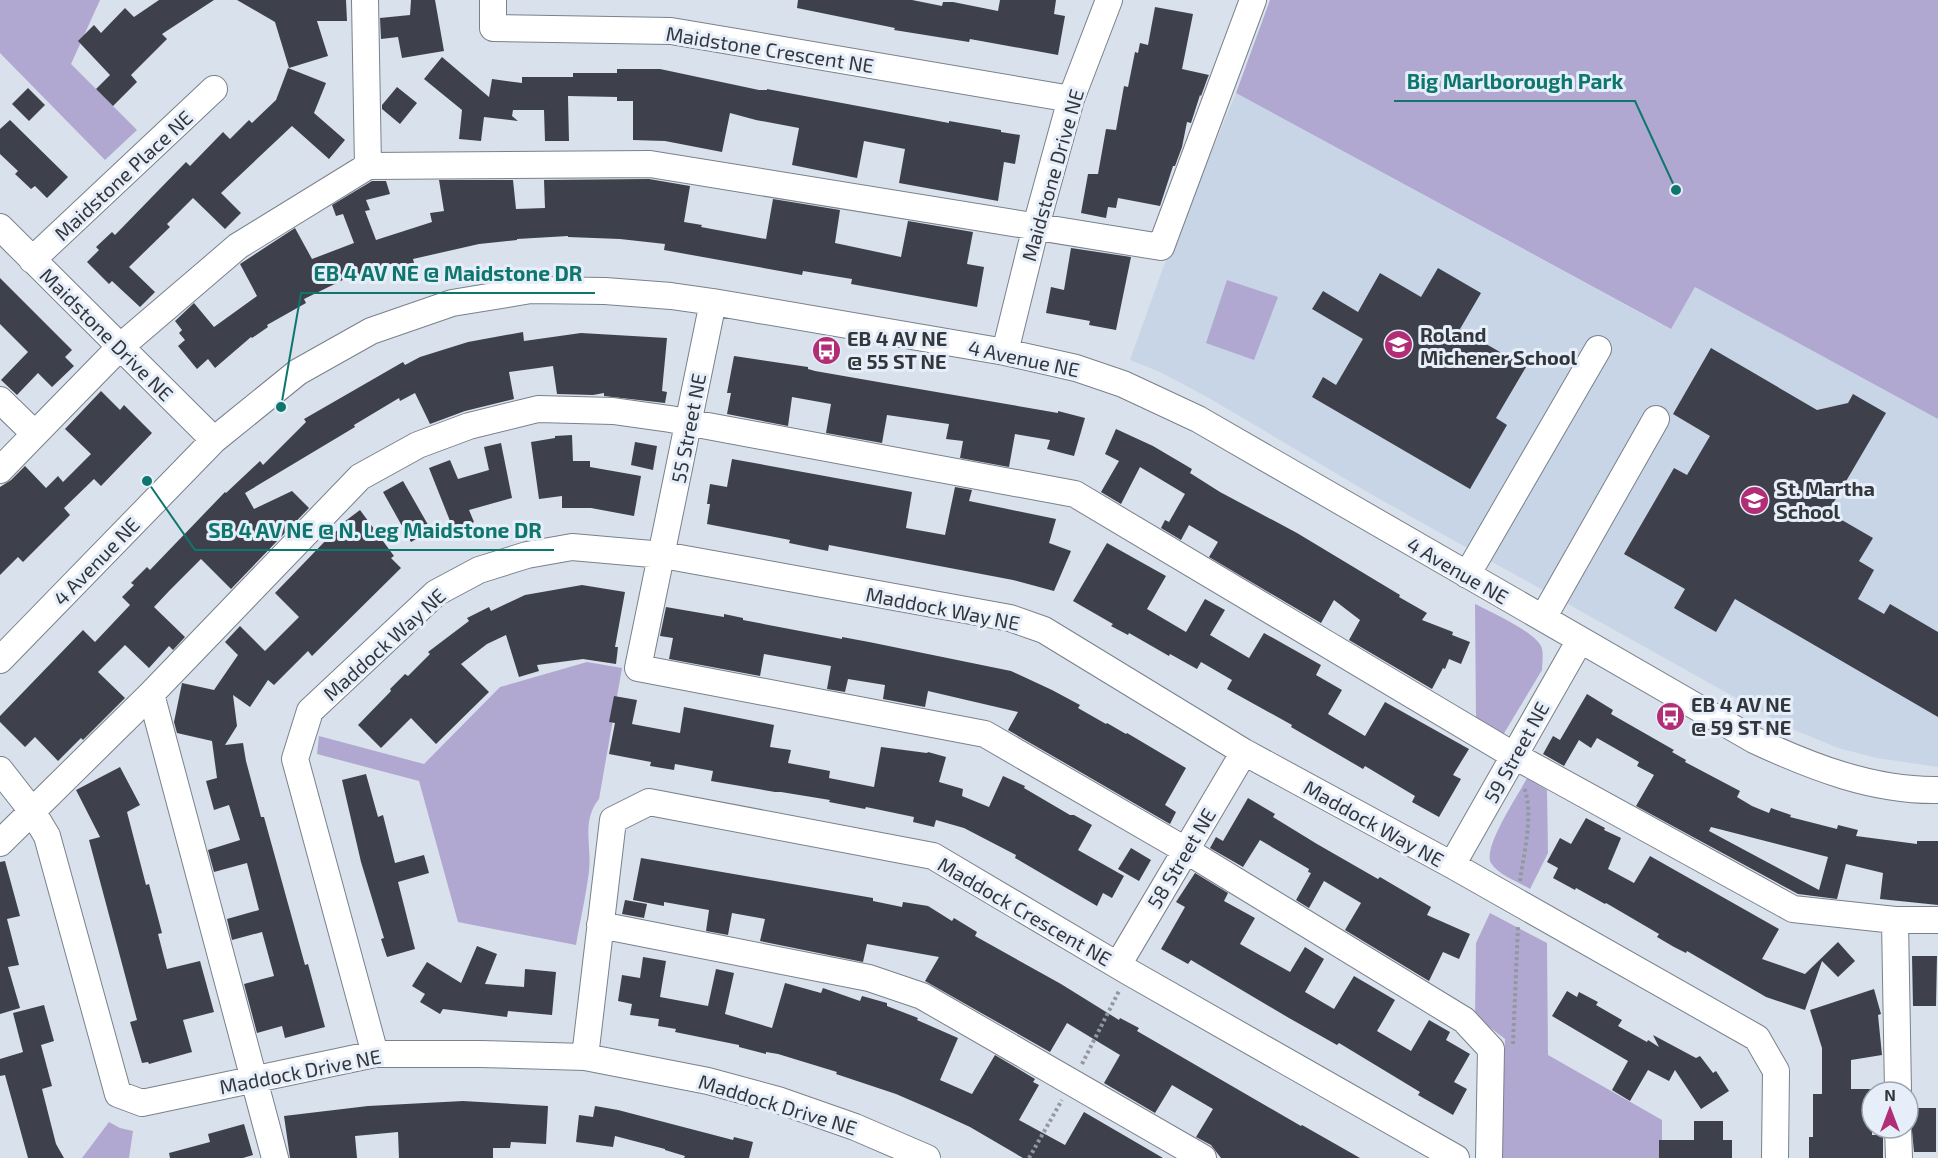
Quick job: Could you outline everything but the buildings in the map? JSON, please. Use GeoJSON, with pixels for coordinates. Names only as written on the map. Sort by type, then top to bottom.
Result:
{"type":"FeatureCollection","features":[{"type":"Feature","properties":{"kind":"street"},"geometry":{"type":"LineString","coordinates":[[365,0],[368,166]]}},
{"type":"Feature","properties":{"kind":"street","name":"Maidstone Crescent NE"},"geometry":{"type":"LineString","coordinates":[[493,0],[493,28],[671,31],[1071,99]]}},
{"type":"Feature","properties":{"kind":"street","name":"Maidstone Drive NE"},"geometry":{"type":"LineString","coordinates":[[1005,352],[1036,226],[1071,99],[1108,0]]}},
{"type":"Feature","properties":{"kind":"street"},"geometry":{"type":"LineString","coordinates":[[0,470],[120,347],[238,246],[368,166],[650,164],[1161,247],[1253,0]]}},
{"type":"Feature","properties":{"kind":"street","name":"Maidstone Place NE"},"geometry":{"type":"LineString","coordinates":[[33,260],[214,89]]}},
{"type":"Feature","properties":{"kind":"street","name":"Maidstone Drive NE"},"geometry":{"type":"LineString","coordinates":[[0,227],[214,440]]}},
{"type":"Feature","properties":{"kind":"street","name":"4 Avenue NE"},"geometry":{"type":"LineString","coordinates":[[0,660],[214,440],[298,372],[371,331],[452,303],[531,290],[605,291],[713,302],[1005,352],[1076,368],[1123,384],[1198,419],[1754,740],[1800,762],[1859,781],[1919,790],[1938,790]]}},
{"type":"Feature","properties":{"kind":"street","name":"55 Street NE"},"geometry":{"type":"LineString","coordinates":[[713,302],[663,555],[638,668],[985,734],[1186,851]]}},
{"type":"Feature","properties":{"kind":"street"},"geometry":{"type":"LineString","coordinates":[[1467,575],[1598,349]]}},
{"type":"Feature","properties":{"kind":"street"},"geometry":{"type":"LineString","coordinates":[[0,400],[35,434]]}},
{"type":"Feature","properties":{"kind":"street"},"geometry":{"type":"LineString","coordinates":[[0,843],[151,694],[360,477],[418,446],[469,426],[538,409],[613,411],[690,423],[1075,494],[1510,763],[1793,909],[1895,920],[1938,920]]}},
{"type":"Feature","properties":{"kind":"street"},"geometry":{"type":"LineString","coordinates":[[1543,618],[1656,419]]}},
{"type":"Feature","properties":{"kind":"street","name":"Maddock Way NE"},"geometry":{"type":"LineString","coordinates":[[375,1054],[295,759],[310,711],[436,593],[479,570],[527,555],[572,547],[663,555],[1010,618],[1044,630],[1244,752],[1452,865],[1757,1038],[1776,1071],[1775,1158]]}},
{"type":"Feature","properties":{"kind":"street","name":"59 Street NE"},"geometry":{"type":"LineString","coordinates":[[1452,865],[1580,640]]}},
{"type":"Feature","properties":{"kind":"street"},"geometry":{"type":"LineString","coordinates":[[151,694],[275,1158]]}},
{"type":"Feature","properties":{"kind":"street","name":"58 Street NE"},"geometry":{"type":"LineString","coordinates":[[1118,964],[1244,752]]}},
{"type":"Feature","properties":{"kind":"street","name":"Maddock Drive NE"},"geometry":{"type":"LineString","coordinates":[[0,770],[33,811],[47,836],[118,1094],[142,1103],[375,1054],[480,1054],[585,1058],[708,1081],[778,1100],[855,1127],[927,1158]]}},
{"type":"Feature","properties":{"kind":"street","name":"Maddock Crescent NE"},"geometry":{"type":"LineString","coordinates":[[585,1058],[613,820],[649,802],[933,856],[1456,1158]]}},
{"type":"Feature","properties":{"kind":"street"},"geometry":{"type":"LineString","coordinates":[[1186,851],[1464,1020],[1491,1049],[1489,1158]]}},
{"type":"Feature","properties":{"kind":"street"},"geometry":{"type":"LineString","coordinates":[[1895,920],[1898,1080]]}},
{"type":"Feature","properties":{"kind":"street"},"geometry":{"type":"LineString","coordinates":[[600,925],[869,978],[922,996],[1203,1158]]}},
{"type":"Feature","properties":{"kind":"street"},"geometry":{"type":"LineString","coordinates":[[1898,1140],[1899,1158]]}},
{"type":"Feature","properties":{"kind":"path"},"geometry":{"type":"LineString","coordinates":[[1510,763],[1527,795],[1527,827],[1519,887]]}},
{"type":"Feature","properties":{"kind":"path"},"geometry":{"type":"LineString","coordinates":[[1513,1053],[1518,925]]}},
{"type":"Feature","properties":{"kind":"shaded area"},"geometry":{"type":"Polygon","coordinates":[[[0,0],[100,0],[71,64],[137,130],[105,160],[0,53],[0,0]]]}},
{"type":"Feature","properties":{"kind":"shaded area"},"geometry":{"type":"Polygon","coordinates":[[[1270,0],[1938,0],[1938,419],[1695,287],[1671,329],[1236,93],[1270,0]]]}},
{"type":"Feature","properties":{"kind":"shaded area"},"geometry":{"type":"Polygon","coordinates":[[[1236,93],[1670,329],[1695,287],[1938,419],[1938,767],[1877,758],[1838,748],[1790,728],[1376,497],[1209,398],[1160,372],[1130,360],[1163,268],[1236,93]]]}},
{"type":"Feature","properties":{"kind":"shaded area"},"geometry":{"type":"Polygon","coordinates":[[[1227,280],[1278,297],[1254,360],[1206,343],[1227,280]]]}},
{"type":"Feature","properties":{"kind":"shaded area"},"geometry":{"type":"Polygon","coordinates":[[[1475,604],[1530,634],[1542,649],[1542,670],[1503,735],[1476,719],[1475,604]]]}},
{"type":"Feature","properties":{"kind":"shaded area"},"geometry":{"type":"Polygon","coordinates":[[[587,662],[622,668],[599,799],[590,816],[588,834],[590,862],[576,945],[458,922],[419,781],[317,754],[319,736],[424,764],[500,687],[587,662]]]}},
{"type":"Feature","properties":{"kind":"shaded area"},"geometry":{"type":"Polygon","coordinates":[[[1527,778],[1547,790],[1548,853],[1530,889],[1498,871],[1491,863],[1490,856],[1496,834],[1527,778]]]}},
{"type":"Feature","properties":{"kind":"shaded area"},"geometry":{"type":"Polygon","coordinates":[[[1490,913],[1547,943],[1548,1055],[1662,1120],[1662,1158],[1501,1158],[1505,1039],[1475,1016],[1476,943],[1490,913]]]}},
{"type":"Feature","properties":{"kind":"shaded area"},"geometry":{"type":"Polygon","coordinates":[[[109,1122],[133,1131],[129,1158],[82,1158],[109,1122]]]}},
{"type":"Feature","properties":{"kind":"place","name":"Big Marlborough Park"},"geometry":{"type":"Point","coordinates":[1676,190]}},
{"type":"Feature","properties":{"kind":"place","name":"Roland Michener School"},"geometry":{"type":"Point","coordinates":[1399,345]}},
{"type":"Feature","properties":{"kind":"place","name":"EB 4 AV NE @ 55 ST NE"},"geometry":{"type":"Point","coordinates":[826,350]}},
{"type":"Feature","properties":{"kind":"place","name":"EB 4 AV NE @ Maidstone DR"},"geometry":{"type":"Point","coordinates":[281,407]}},
{"type":"Feature","properties":{"kind":"place","name":"SB 4 AV NE @ N. Leg Maidstone DR"},"geometry":{"type":"Point","coordinates":[147,481]}},
{"type":"Feature","properties":{"kind":"place","name":"St. Martha School"},"geometry":{"type":"Point","coordinates":[1755,500]}},
{"type":"Feature","properties":{"kind":"place","name":"EB 4 AV NE @ 59 ST NE"},"geometry":{"type":"Point","coordinates":[1670,716]}}]}
